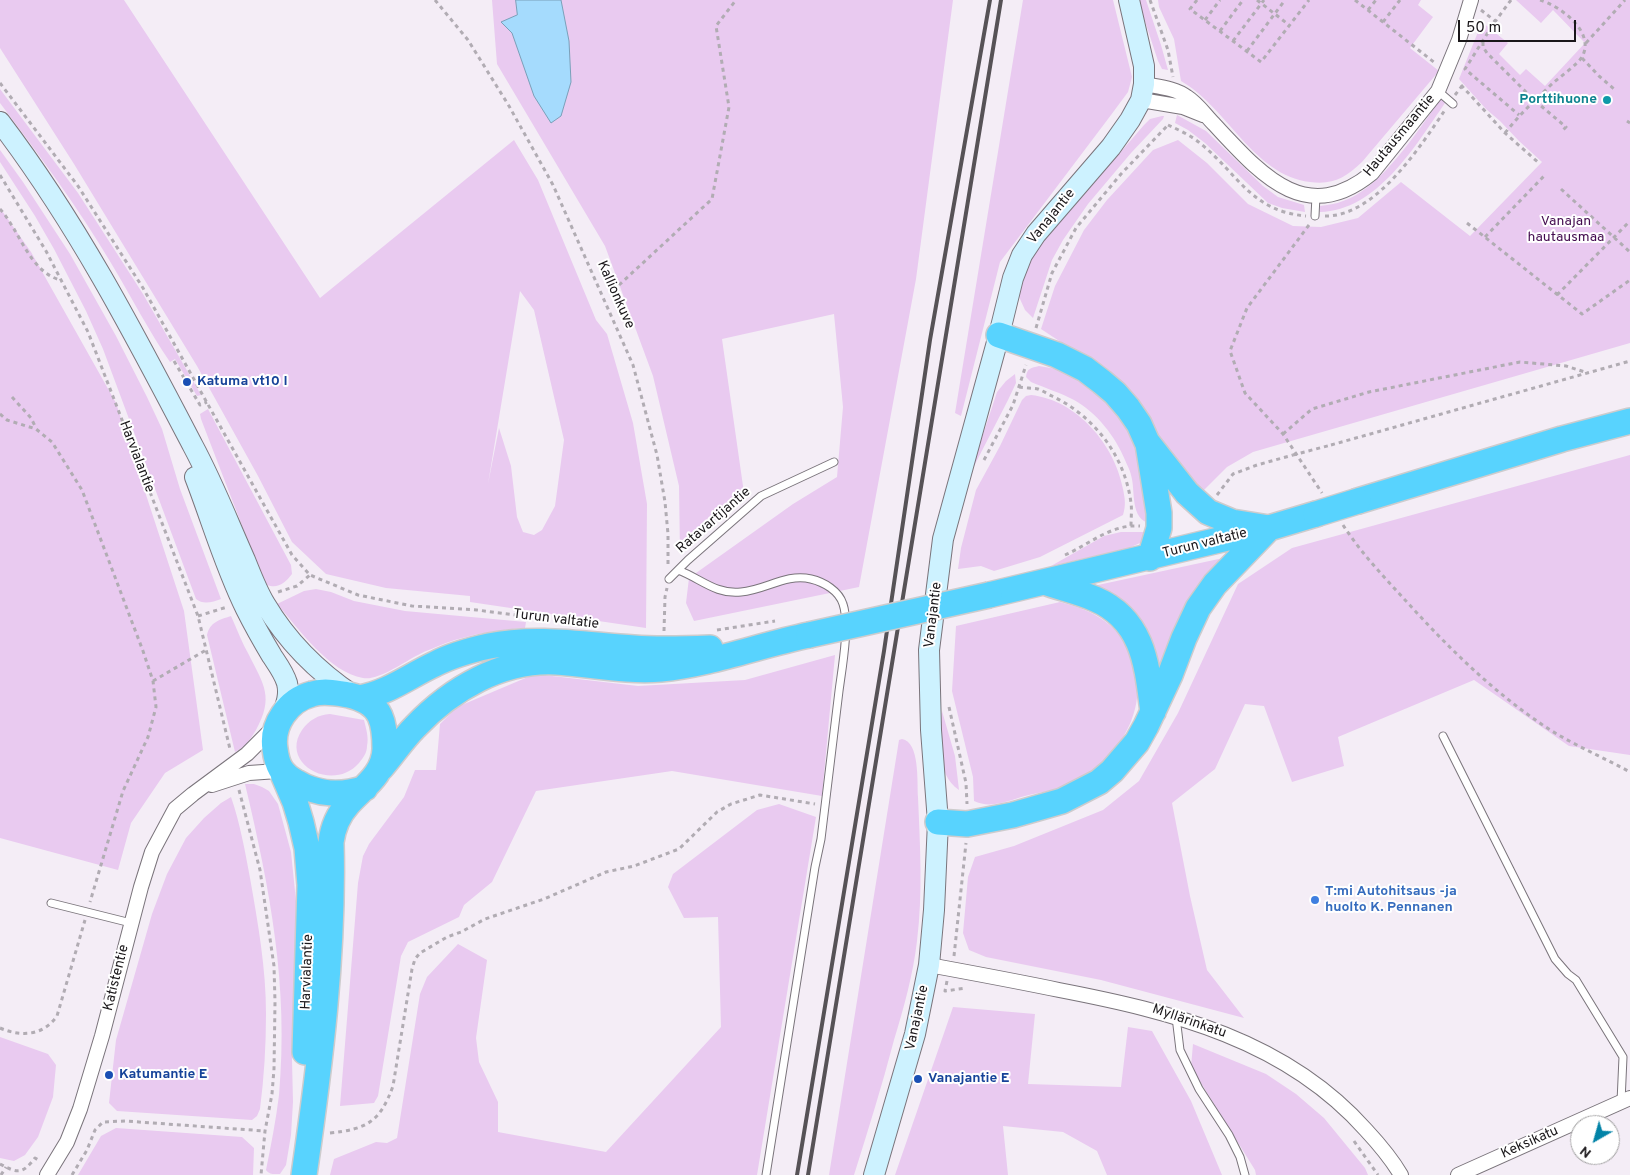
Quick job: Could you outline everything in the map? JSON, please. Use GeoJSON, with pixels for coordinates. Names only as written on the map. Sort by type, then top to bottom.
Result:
{"type":"FeatureCollection","features":[{"type":"Feature","properties":{"kind":"highway"},"geometry":{"type":"LineString","coordinates":[[999,335],[1057,354],[1085,370],[1115,393],[1139,424],[1148,442],[1187,493],[1208,512],[1232,522],[1269,528]]}},
{"type":"Feature","properties":{"kind":"highway","name":"Turun valtatie"},"geometry":{"type":"LineString","coordinates":[[357,697],[387,691],[436,663],[463,653],[517,642],[553,642],[636,648],[683,649],[777,631],[809,635],[989,596],[1269,528],[1562,439],[1630,421]]}},
{"type":"Feature","properties":{"kind":"highway"},"geometry":{"type":"LineString","coordinates":[[1148,442],[1159,513],[1159,528],[1150,558]]}},
{"type":"Feature","properties":{"kind":"highway"},"geometry":{"type":"LineString","coordinates":[[938,822],[967,824],[1062,802],[1099,782],[1112,771],[1137,742],[1153,712],[1198,608],[1215,584],[1269,528]]}},
{"type":"Feature","properties":{"kind":"highway"},"geometry":{"type":"LineString","coordinates":[[1044,582],[1095,599],[1110,607],[1135,632],[1144,652],[1153,712]]}},
{"type":"Feature","properties":{"kind":"highway","name":"Turun valtatie"},"geometry":{"type":"LineString","coordinates":[[382,768],[414,728],[442,702],[463,687],[505,668],[532,662],[552,661],[626,668],[660,669],[712,660],[777,631]]}},
{"type":"Feature","properties":{"kind":"highway"},"geometry":{"type":"LineString","coordinates":[[334,692],[357,697],[374,707],[380,716],[385,740],[382,768],[365,788],[352,793],[338,794],[318,791],[299,784],[282,773],[274,745],[280,720],[290,706],[300,698],[312,694],[334,692]]}},
{"type":"Feature","properties":{"kind":"highway","name":"Harvialantie"},"geometry":{"type":"LineString","coordinates":[[282,773],[295,802],[301,822],[307,848],[310,884],[300,1175]]}},
{"type":"Feature","properties":{"kind":"highway","name":"Harvialantie"},"geometry":{"type":"LineString","coordinates":[[304,1175],[318,1081],[326,997],[330,929],[332,831],[346,806],[365,788]]}},
{"type":"Feature","properties":{"kind":"street"},"geometry":{"type":"LineString","coordinates":[[1129,0],[1144,66],[1142,92]]}},
{"type":"Feature","properties":{"kind":"street","name":"Hautausmaantie"},"geometry":{"type":"LineString","coordinates":[[1142,92],[1172,90],[1189,98],[1239,151],[1271,180],[1293,191],[1316,196],[1340,192],[1361,182],[1372,173],[1438,91],[1460,40],[1471,0]]}},
{"type":"Feature","properties":{"kind":"street","name":"Hautausmaantie"},"geometry":{"type":"LineString","coordinates":[[1142,92],[1207,117]]}},
{"type":"Feature","properties":{"kind":"street","name":"Vanajantie"},"geometry":{"type":"LineString","coordinates":[[874,1175],[915,1034],[929,965],[934,910],[938,822],[931,730],[930,640],[943,539],[1013,278],[1022,255],[1036,234],[1111,147],[1130,120],[1142,92]]}},
{"type":"Feature","properties":{"kind":"street"},"geometry":{"type":"LineString","coordinates":[[0,122],[74,230],[121,309],[211,482],[264,604],[290,640],[324,674],[357,697]]}},
{"type":"Feature","properties":{"kind":"street"},"geometry":{"type":"LineString","coordinates":[[160,384],[235,586],[286,682],[287,703],[280,720]]}},
{"type":"Feature","properties":{"kind":"street","name":"Katistentie"},"geometry":{"type":"LineString","coordinates":[[49,1172],[67,1142],[80,1109],[102,1036],[131,923],[152,852],[162,831],[175,809],[246,754],[280,720]]}},
{"type":"Feature","properties":{"kind":"street","name":"Katistentie"},"geometry":{"type":"LineString","coordinates":[[199,789],[249,773],[282,773]]}},
{"type":"Feature","properties":{"kind":"street","name":"Myllärinkatu"},"geometry":{"type":"LineString","coordinates":[[929,965],[1141,1006],[1211,1028],[1248,1044],[1294,1068],[1336,1100],[1358,1121],[1401,1175]]}},
{"type":"Feature","properties":{"kind":"street","name":"Keksikatu"},"geometry":{"type":"LineString","coordinates":[[1458,1175],[1625,1100]]}},
{"type":"Feature","properties":{"kind":"lane"},"geometry":{"type":"LineString","coordinates":[[1438,91],[1452,103]]}},
{"type":"Feature","properties":{"kind":"lane"},"geometry":{"type":"LineString","coordinates":[[1315,216],[1316,196]]}},
{"type":"Feature","properties":{"kind":"lane","name":"Ratavartijantie"},"geometry":{"type":"LineString","coordinates":[[669,579],[761,496],[834,462]]}},
{"type":"Feature","properties":{"kind":"lane"},"geometry":{"type":"LineString","coordinates":[[678,570],[706,585],[728,592],[742,592],[792,577],[814,579],[831,588],[842,601],[844,613],[845,643],[821,838],[766,1175]]}},
{"type":"Feature","properties":{"kind":"lane"},"geometry":{"type":"LineString","coordinates":[[1442,736],[1555,959],[1576,980],[1623,1057],[1625,1100]]}},
{"type":"Feature","properties":{"kind":"lane"},"geometry":{"type":"LineString","coordinates":[[51,903],[131,923]]}},
{"type":"Feature","properties":{"kind":"lane"},"geometry":{"type":"LineString","coordinates":[[1176,1017],[1180,1050],[1199,1089],[1229,1135],[1240,1157],[1245,1175]]}},
{"type":"Feature","properties":{"kind":"path","name":"Kallionkuve"},"geometry":{"type":"LineString","coordinates":[[435,0],[468,40],[509,106],[553,185],[632,364],[657,456],[665,502],[669,579],[665,597],[665,634]]}},
{"type":"Feature","properties":{"kind":"path"},"geometry":{"type":"LineString","coordinates":[[619,285],[712,199],[729,107],[716,26],[736,0]]}},
{"type":"Feature","properties":{"kind":"path"},"geometry":{"type":"LineString","coordinates":[[1150,0],[1168,50],[1173,78],[1172,90]]}},
{"type":"Feature","properties":{"kind":"path"},"geometry":{"type":"LineString","coordinates":[[1197,0],[1190,9],[1261,62],[1309,0]]}},
{"type":"Feature","properties":{"kind":"path"},"geometry":{"type":"LineString","coordinates":[[1206,20],[1220,0]]}},
{"type":"Feature","properties":{"kind":"path"},"geometry":{"type":"LineString","coordinates":[[1220,31],[1243,0]]}},
{"type":"Feature","properties":{"kind":"path"},"geometry":{"type":"LineString","coordinates":[[1257,0],[1263,2],[1289,25]]}},
{"type":"Feature","properties":{"kind":"path"},"geometry":{"type":"LineString","coordinates":[[1247,51],[1285,0]]}},
{"type":"Feature","properties":{"kind":"path"},"geometry":{"type":"LineString","coordinates":[[1368,10],[1376,0]]}},
{"type":"Feature","properties":{"kind":"path"},"geometry":{"type":"LineString","coordinates":[[1383,22],[1400,0]]}},
{"type":"Feature","properties":{"kind":"path"},"geometry":{"type":"LineString","coordinates":[[1511,0],[1465,69],[1519,115]]}},
{"type":"Feature","properties":{"kind":"path"},"geometry":{"type":"LineString","coordinates":[[1505,133],[1534,100],[1582,58],[1585,43],[1583,34],[1571,17],[1550,3],[1540,0]]}},
{"type":"Feature","properties":{"kind":"path"},"geometry":{"type":"LineString","coordinates":[[1585,43],[1625,0]]}},
{"type":"Feature","properties":{"kind":"path"},"geometry":{"type":"LineString","coordinates":[[1233,41],[1263,2]]}},
{"type":"Feature","properties":{"kind":"path"},"geometry":{"type":"LineString","coordinates":[[1483,42],[1483,47],[1488,53],[1534,100],[1566,127],[1561,132]]}},
{"type":"Feature","properties":{"kind":"path"},"geometry":{"type":"LineString","coordinates":[[1582,58],[1614,89]]}},
{"type":"Feature","properties":{"kind":"path"},"geometry":{"type":"LineString","coordinates":[[0,83],[78,186],[143,288],[292,555],[310,575],[297,586],[273,594]]}},
{"type":"Feature","properties":{"kind":"path"},"geometry":{"type":"LineString","coordinates":[[1452,103],[1418,151],[1377,194],[1344,213],[1315,216],[1247,308],[1230,351],[1245,392],[1283,434],[1312,409],[1369,392],[1520,362],[1566,366],[1588,373]]}},
{"type":"Feature","properties":{"kind":"path","name":"Vanajantie"},"geometry":{"type":"LineString","coordinates":[[983,462],[1013,406],[1052,273],[1076,228],[1121,174],[1168,125],[1202,144],[1256,198],[1269,207],[1280,212],[1315,216]]}},
{"type":"Feature","properties":{"kind":"path","name":"Harvialantie"},"geometry":{"type":"LineString","coordinates":[[0,175],[46,251],[88,332],[198,616],[231,756]]}},
{"type":"Feature","properties":{"kind":"path"},"geometry":{"type":"LineString","coordinates":[[1485,237],[1545,175]]}},
{"type":"Feature","properties":{"kind":"path"},"geometry":{"type":"LineString","coordinates":[[1561,189],[1630,252]]}},
{"type":"Feature","properties":{"kind":"path"},"geometry":{"type":"LineString","coordinates":[[0,208],[33,260],[50,277],[60,280]]}},
{"type":"Feature","properties":{"kind":"path"},"geometry":{"type":"LineString","coordinates":[[1557,295],[1630,221]]}},
{"type":"Feature","properties":{"kind":"path"},"geometry":{"type":"LineString","coordinates":[[1467,223],[1582,314],[1630,280]]}},
{"type":"Feature","properties":{"kind":"path"},"geometry":{"type":"LineString","coordinates":[[174,360],[200,405],[208,402]]}},
{"type":"Feature","properties":{"kind":"path"},"geometry":{"type":"LineString","coordinates":[[1293,455],[1630,362]]}},
{"type":"Feature","properties":{"kind":"path"},"geometry":{"type":"LineString","coordinates":[[1019,387],[1038,389],[1065,402],[1084,416],[1104,436],[1116,456],[1127,484],[1131,504],[1131,526],[1108,532],[1060,557]]}},
{"type":"Feature","properties":{"kind":"path"},"geometry":{"type":"LineString","coordinates":[[12,397],[31,418],[36,429]]}},
{"type":"Feature","properties":{"kind":"path"},"geometry":{"type":"LineString","coordinates":[[0,414],[8,420],[36,429],[52,442],[82,490],[140,643],[153,682],[156,707],[148,737],[123,791],[57,1016],[52,1023],[40,1031],[26,1035],[9,1032],[0,1028]]}},
{"type":"Feature","properties":{"kind":"path"},"geometry":{"type":"LineString","coordinates":[[1357,546],[1428,625],[1490,686],[1538,722],[1584,750],[1630,772]]}},
{"type":"Feature","properties":{"kind":"path","name":"Turun valtatie"},"geometry":{"type":"LineString","coordinates":[[310,575],[358,595],[412,606],[476,610],[568,621]]}},
{"type":"Feature","properties":{"kind":"path"},"geometry":{"type":"LineString","coordinates":[[198,616],[230,606]]}},
{"type":"Feature","properties":{"kind":"path"},"geometry":{"type":"LineString","coordinates":[[712,631],[777,631]]}},
{"type":"Feature","properties":{"kind":"path"},"geometry":{"type":"LineString","coordinates":[[153,682],[206,650]]}},
{"type":"Feature","properties":{"kind":"path","name":"Vanajantie"},"geometry":{"type":"LineString","coordinates":[[945,991],[956,943],[967,824],[966,783],[948,699]]}},
{"type":"Feature","properties":{"kind":"path"},"geometry":{"type":"LineString","coordinates":[[238,787],[260,870],[274,966],[274,1069],[261,1175]]}},
{"type":"Feature","properties":{"kind":"path"},"geometry":{"type":"LineString","coordinates":[[329,1133],[353,1131],[367,1124],[377,1116],[387,1102],[393,1086],[412,970],[415,959],[420,953],[447,937],[461,932],[491,916],[544,899],[606,872],[634,866],[679,849],[717,812],[746,798],[760,795],[825,805]]}},
{"type":"Feature","properties":{"kind":"path"},"geometry":{"type":"LineString","coordinates":[[72,1175],[96,1130],[103,1122],[125,1121],[265,1131]]}},
{"type":"Feature","properties":{"kind":"path"},"geometry":{"type":"LineString","coordinates":[[0,1164],[19,1171],[26,1169],[35,1158],[49,1172]]}},
{"type":"Feature","properties":{"kind":"path"},"geometry":{"type":"LineString","coordinates":[[1,1175],[6,1167]]}},
{"type":"Feature","properties":{"kind":"green space"},"geometry":{"type":"Polygon","coordinates":[[[0,0],[124,0],[320,298],[514,140],[538,180],[596,320],[607,334],[633,423],[647,504],[646,628],[470,602],[470,596],[386,588],[326,574],[292,542],[197,366],[74,164],[0,48],[0,0]],[[520,291],[488,484],[499,428],[511,466],[517,517],[523,532],[534,535],[542,530],[555,506],[564,440],[534,310],[520,291]]]}},
{"type":"Feature","properties":{"kind":"green space"},"geometry":{"type":"Polygon","coordinates":[[[492,0],[953,0],[916,279],[859,587],[694,621],[686,603],[689,578],[793,504],[837,477],[843,407],[834,314],[722,339],[744,493],[680,554],[679,486],[653,376],[605,246],[497,64],[492,0]]]}},
{"type":"Feature","properties":{"kind":"green space"},"geometry":{"type":"Polygon","coordinates":[[[1023,0],[1113,0],[1132,77],[1128,92],[1000,262],[961,416],[955,413],[1023,0]]]}},
{"type":"Feature","properties":{"kind":"green space"},"geometry":{"type":"Polygon","coordinates":[[[1138,0],[1146,0],[1168,70],[1162,69],[1158,61],[1138,0]]]}},
{"type":"Feature","properties":{"kind":"green space"},"geometry":{"type":"Polygon","coordinates":[[[1158,0],[1421,0],[1418,5],[1433,17],[1410,48],[1439,71],[1356,168],[1338,179],[1318,183],[1290,177],[1272,167],[1257,154],[1213,107],[1181,81],[1174,39],[1159,7],[1158,0]]]}},
{"type":"Feature","properties":{"kind":"green space","name":"Vanajan hautausmaa"},"geometry":{"type":"Polygon","coordinates":[[[1516,0],[1630,0],[1630,343],[1253,452],[1227,467],[1200,494],[1173,463],[1126,385],[1041,329],[1055,286],[1084,230],[1107,200],[1153,150],[1178,140],[1207,163],[1248,204],[1293,226],[1321,227],[1358,218],[1401,182],[1470,236],[1542,162],[1486,109],[1459,79],[1482,22],[1508,43],[1499,54],[1520,75],[1526,69],[1545,86],[1585,43],[1553,10],[1541,23],[1516,0]]]}},
{"type":"Feature","properties":{"kind":"green space"},"geometry":{"type":"Polygon","coordinates":[[[0,89],[78,193],[143,294],[201,395],[197,396],[175,359],[170,362],[162,350],[72,201],[0,103],[0,89]]]}},
{"type":"Feature","properties":{"kind":"green space"},"geometry":{"type":"Polygon","coordinates":[[[1441,99],[1445,103],[1421,138],[1408,156],[1377,188],[1360,200],[1341,209],[1320,212],[1320,206],[1343,201],[1371,185],[1397,158],[1441,99]]]}},
{"type":"Feature","properties":{"kind":"green space"},"geometry":{"type":"Polygon","coordinates":[[[1177,115],[1206,131],[1263,186],[1278,197],[1304,205],[1305,212],[1282,208],[1268,203],[1205,143],[1175,123],[1177,115]]]}},
{"type":"Feature","properties":{"kind":"green space"},"geometry":{"type":"Polygon","coordinates":[[[1164,116],[1163,119],[1088,204],[1063,240],[1052,260],[1033,318],[1025,310],[1018,291],[1031,256],[1144,125],[1150,119],[1164,116]]]}},
{"type":"Feature","properties":{"kind":"green space"},"geometry":{"type":"Polygon","coordinates":[[[0,150],[70,254],[116,336],[147,397],[162,429],[180,489],[221,599],[205,602],[196,599],[103,349],[54,249],[0,162],[0,150]]]}},
{"type":"Feature","properties":{"kind":"green space"},"geometry":{"type":"Polygon","coordinates":[[[0,208],[31,252],[116,403],[184,611],[203,750],[165,773],[131,823],[118,870],[0,838],[0,208]]]}},
{"type":"Feature","properties":{"kind":"green space"},"geometry":{"type":"Polygon","coordinates":[[[1039,366],[1063,370],[1103,394],[1134,435],[1151,524],[1144,521],[1136,511],[1130,471],[1111,434],[1098,418],[1082,405],[1064,395],[1031,382],[1026,377],[1028,370],[1039,366]]]}},
{"type":"Feature","properties":{"kind":"green space"},"geometry":{"type":"Polygon","coordinates":[[[1015,374],[1016,383],[970,474],[997,392],[1015,374]]]}},
{"type":"Feature","properties":{"kind":"green space"},"geometry":{"type":"Polygon","coordinates":[[[1031,395],[1048,399],[1064,406],[1078,415],[1103,441],[1119,473],[1125,499],[1123,515],[1040,557],[994,571],[981,566],[958,569],[961,548],[976,490],[1022,400],[1026,396],[1031,395]]]}},
{"type":"Feature","properties":{"kind":"green space"},"geometry":{"type":"Polygon","coordinates":[[[208,409],[291,565],[292,574],[278,586],[267,585],[246,536],[201,419],[200,414],[208,409]]]}},
{"type":"Feature","properties":{"kind":"green space"},"geometry":{"type":"Polygon","coordinates":[[[1630,455],[1630,755],[1569,746],[1474,680],[1338,737],[1344,766],[1292,782],[1264,706],[1245,704],[1215,769],[1172,803],[1207,970],[1244,1018],[1101,980],[986,957],[969,950],[963,933],[968,877],[975,857],[1014,846],[1103,810],[1139,781],[1178,713],[1238,584],[1292,548],[1630,455]]]}},
{"type":"Feature","properties":{"kind":"green space"},"geometry":{"type":"Polygon","coordinates":[[[1121,532],[1147,532],[1140,543],[1129,548],[1051,566],[1104,536],[1121,532]]]}},
{"type":"Feature","properties":{"kind":"green space"},"geometry":{"type":"Polygon","coordinates":[[[1228,557],[1159,678],[1098,589],[1098,585],[1228,557]]]}},
{"type":"Feature","properties":{"kind":"green space"},"geometry":{"type":"Polygon","coordinates":[[[316,589],[331,592],[354,601],[405,611],[526,622],[525,628],[465,637],[421,653],[376,677],[363,678],[339,668],[327,659],[277,604],[304,591],[316,589]]]}},
{"type":"Feature","properties":{"kind":"green space"},"geometry":{"type":"Polygon","coordinates":[[[1060,602],[1086,610],[1109,624],[1121,637],[1131,654],[1138,690],[1130,725],[1121,741],[1109,756],[1073,784],[999,803],[986,804],[974,801],[973,777],[952,691],[956,626],[1060,602]]]}},
{"type":"Feature","properties":{"kind":"green space"},"geometry":{"type":"Polygon","coordinates":[[[231,616],[263,683],[266,700],[265,709],[256,730],[247,743],[235,752],[207,635],[213,624],[231,616]]]}},
{"type":"Feature","properties":{"kind":"green space"},"geometry":{"type":"Polygon","coordinates":[[[835,655],[822,796],[672,771],[536,791],[492,882],[464,905],[459,917],[408,942],[401,956],[378,1096],[374,1103],[340,1106],[358,883],[363,856],[369,844],[404,797],[415,770],[436,770],[440,724],[457,707],[535,674],[638,686],[745,680],[835,655]]]}},
{"type":"Feature","properties":{"kind":"green space"},"geometry":{"type":"Polygon","coordinates":[[[942,711],[955,756],[959,790],[951,783],[943,765],[940,743],[942,711]]]}},
{"type":"Feature","properties":{"kind":"green space"},"geometry":{"type":"Polygon","coordinates":[[[330,714],[364,720],[368,743],[359,763],[348,772],[336,775],[323,775],[303,763],[298,754],[297,742],[302,730],[308,723],[330,714]]]}},
{"type":"Feature","properties":{"kind":"green space"},"geometry":{"type":"Polygon","coordinates":[[[902,739],[908,742],[915,755],[920,851],[919,923],[911,979],[880,1091],[854,1175],[829,1175],[899,740],[902,739]]]}},
{"type":"Feature","properties":{"kind":"green space"},"geometry":{"type":"Polygon","coordinates":[[[245,784],[254,784],[269,791],[278,804],[291,852],[296,901],[292,1060],[293,1102],[291,1135],[286,1165],[280,1174],[274,1174],[266,1170],[279,1095],[281,1016],[279,977],[269,900],[245,784]]]}},
{"type":"Feature","properties":{"kind":"green space"},"geometry":{"type":"Polygon","coordinates":[[[231,797],[240,827],[246,858],[263,963],[266,1026],[260,1109],[257,1116],[252,1120],[117,1111],[109,1103],[116,1040],[152,914],[167,874],[186,838],[204,818],[231,797]]]}},
{"type":"Feature","properties":{"kind":"green space"},"geometry":{"type":"Polygon","coordinates":[[[779,804],[816,817],[757,1175],[330,1175],[334,1159],[376,1142],[387,1143],[397,1138],[420,994],[427,977],[458,944],[487,960],[476,1038],[479,1062],[498,1102],[498,1132],[606,1152],[721,1027],[718,917],[684,918],[668,887],[673,874],[757,810],[779,804]]]}},
{"type":"Feature","properties":{"kind":"green space"},"geometry":{"type":"Polygon","coordinates":[[[953,1007],[1035,1014],[1028,1084],[1121,1087],[1128,1027],[1152,1031],[1191,1101],[1222,1175],[1107,1175],[1097,1151],[1063,1132],[1003,1126],[1008,1175],[895,1175],[953,1007]]]}},
{"type":"Feature","properties":{"kind":"green space"},"geometry":{"type":"Polygon","coordinates":[[[0,1037],[48,1054],[56,1065],[53,1097],[38,1137],[25,1155],[14,1161],[0,1158],[0,1037]]]}},
{"type":"Feature","properties":{"kind":"green space"},"geometry":{"type":"Polygon","coordinates":[[[1193,1044],[1266,1074],[1296,1094],[1324,1118],[1365,1168],[1368,1175],[1256,1175],[1255,1170],[1191,1067],[1193,1044]]]}},
{"type":"Feature","properties":{"kind":"green space"},"geometry":{"type":"Polygon","coordinates":[[[116,1128],[242,1137],[254,1148],[253,1175],[78,1175],[101,1136],[116,1128]]]}},
{"type":"Feature","properties":{"kind":"water"},"geometry":{"type":"Polygon","coordinates":[[[516,0],[561,0],[569,41],[571,82],[561,116],[551,123],[534,96],[512,33],[501,22],[517,15],[516,0]]]}},
{"type":"Feature","properties":{"kind":"railway"},"geometry":{"type":"LineString","coordinates":[[797,1175],[884,651],[930,340],[990,0]]}},
{"type":"Feature","properties":{"kind":"railway"},"geometry":{"type":"LineString","coordinates":[[808,1175],[1001,0]]}},
{"type":"Feature","properties":{"kind":"place","name":"Porttihuone"},"geometry":{"type":"Point","coordinates":[1607,100]}},
{"type":"Feature","properties":{"kind":"place","name":"Katuma vt10 I"},"geometry":{"type":"Point","coordinates":[187,382]}},
{"type":"Feature","properties":{"kind":"place","name":"T:mi Autohitsaus -ja huolto K. Pennanen"},"geometry":{"type":"Point","coordinates":[1315,900]}},
{"type":"Feature","properties":{"kind":"place","name":"Katumantie E"},"geometry":{"type":"Point","coordinates":[109,1075]}},
{"type":"Feature","properties":{"kind":"place","name":"Vanajantie E"},"geometry":{"type":"Point","coordinates":[918,1079]}}]}
